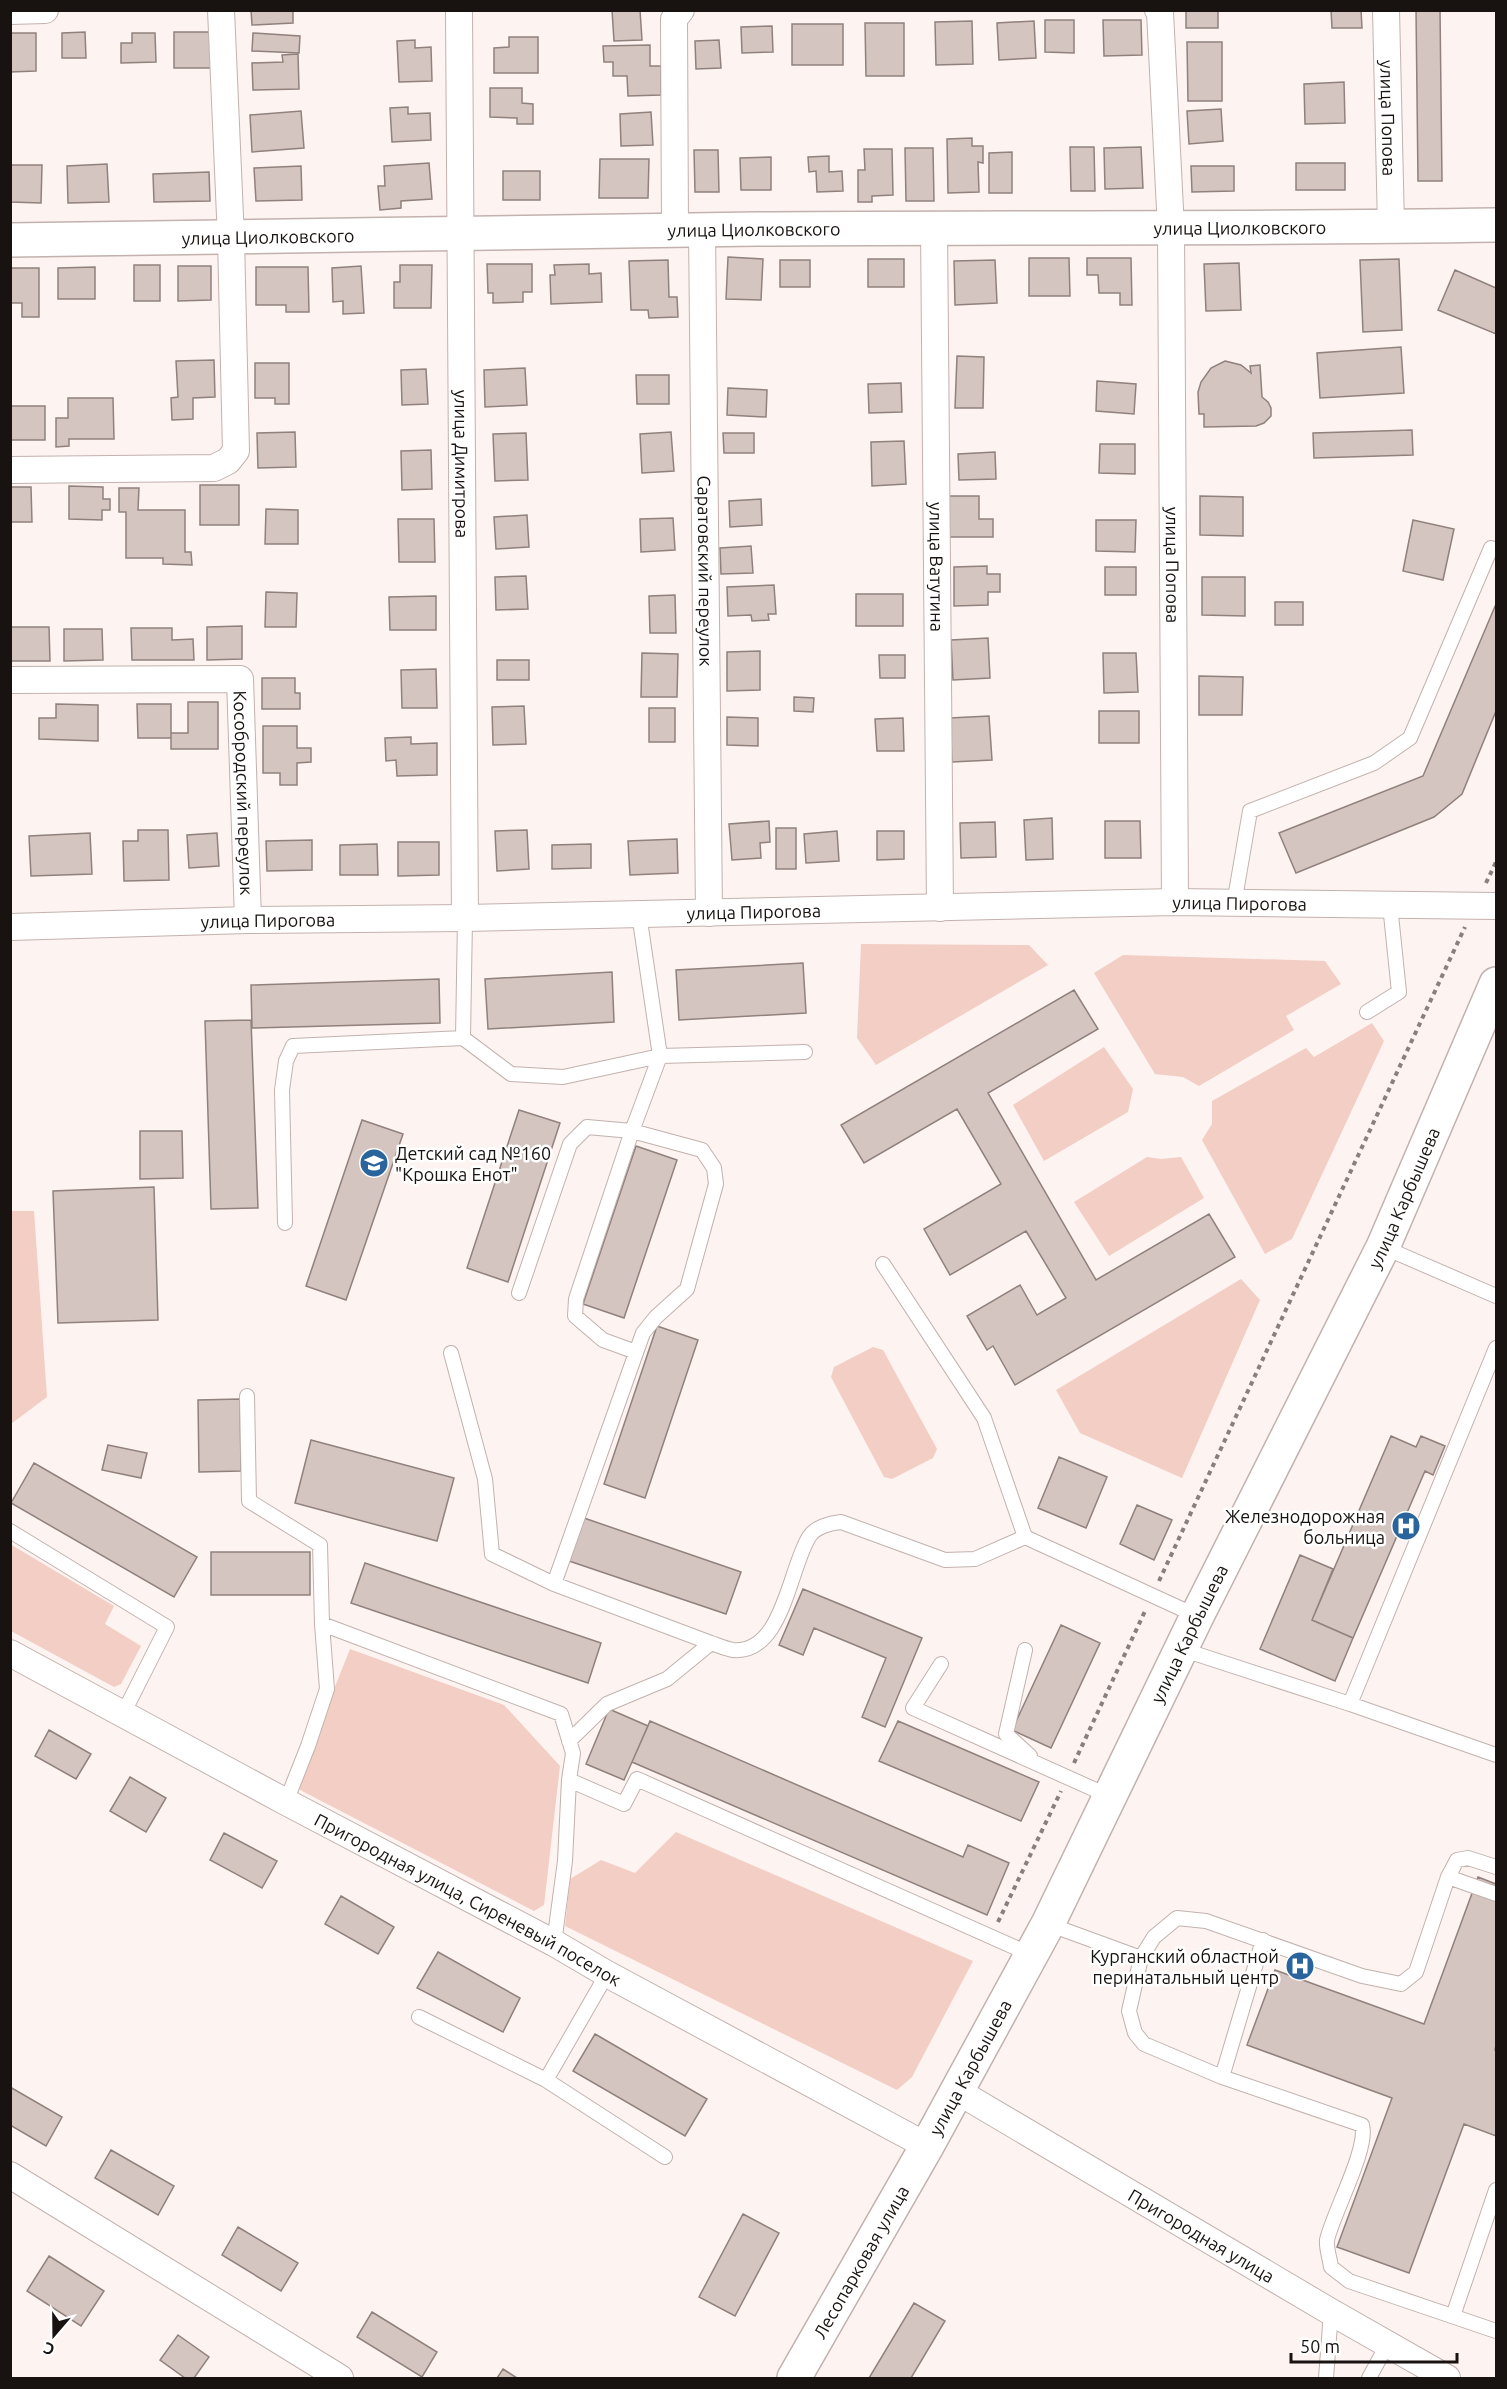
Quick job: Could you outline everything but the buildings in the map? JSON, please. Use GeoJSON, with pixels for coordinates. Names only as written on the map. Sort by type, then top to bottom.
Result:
{"type":"FeatureCollection","features":[{"type":"Feature","properties":{"kind":"main road","name":"улица Циолковского"},"geometry":{"type":"LineString","coordinates":[[10,240],[231,239],[460,232],[934,227],[1171,229],[1497,225]]}},
{"type":"Feature","properties":{"kind":"main road","name":"улица Карбышева"},"geometry":{"type":"LineString","coordinates":[[927,2146],[1048,1924],[1197,1616],[1383,1247],[1497,984]]}},
{"type":"Feature","properties":{"kind":"main road","name":"Лесопарковая улица"},"geometry":{"type":"LineString","coordinates":[[794,2379],[927,2146]]}},
{"type":"Feature","properties":{"kind":"street"},"geometry":{"type":"LineString","coordinates":[[10,11],[45,10]]}},
{"type":"Feature","properties":{"kind":"street"},"geometry":{"type":"LineString","coordinates":[[10,470],[214,468],[228,461],[236,451],[231,239],[221,10]]}},
{"type":"Feature","properties":{"kind":"street","name":"улица Димитрова"},"geometry":{"type":"LineString","coordinates":[[459,10],[465,918]]}},
{"type":"Feature","properties":{"kind":"street","name":"Саратовский переулок"},"geometry":{"type":"LineString","coordinates":[[681,10],[674,19],[689,230],[709,913]]}},
{"type":"Feature","properties":{"kind":"street","name":"улица Попова"},"geometry":{"type":"LineString","coordinates":[[1158,10],[1160,12],[1171,229],[1175,902]]}},
{"type":"Feature","properties":{"kind":"street","name":"улица Попова"},"geometry":{"type":"LineString","coordinates":[[1386,10],[1391,227]]}},
{"type":"Feature","properties":{"kind":"street","name":"улица Ватутина"},"geometry":{"type":"LineString","coordinates":[[934,227],[940,908]]}},
{"type":"Feature","properties":{"kind":"street","name":"Кособродский переулок"},"geometry":{"type":"LineString","coordinates":[[10,680],[240,679],[248,920]]}},
{"type":"Feature","properties":{"kind":"street","name":"улица Пирогова"},"geometry":{"type":"LineString","coordinates":[[10,927],[248,920],[465,918],[1175,902],[1486,906]]}},
{"type":"Feature","properties":{"kind":"street","name":"Пригородная улица, Сиреневый поселок"},"geometry":{"type":"LineString","coordinates":[[10,1653],[285,1802],[554,1943],[607,1974],[927,2146]]}},
{"type":"Feature","properties":{"kind":"street","name":"Пригородная улица"},"geometry":{"type":"LineString","coordinates":[[957,2091],[1331,2313],[1448,2379]]}},
{"type":"Feature","properties":{"kind":"street"},"geometry":{"type":"LineString","coordinates":[[10,2175],[340,2379]]}},
{"type":"Feature","properties":{"kind":"lane"},"geometry":{"type":"LineString","coordinates":[[1234,904],[1250,811],[1374,763],[1410,738],[1491,548],[1497,550]]}},
{"type":"Feature","properties":{"kind":"lane"},"geometry":{"type":"LineString","coordinates":[[1367,1012],[1400,992],[1390,905]]}},
{"type":"Feature","properties":{"kind":"lane"},"geometry":{"type":"LineString","coordinates":[[636,1352],[603,1340],[576,1316],[576,1299],[632,1131],[660,1056],[639,914]]}},
{"type":"Feature","properties":{"kind":"lane"},"geometry":{"type":"LineString","coordinates":[[463,1038],[465,918]]}},
{"type":"Feature","properties":{"kind":"lane"},"geometry":{"type":"LineString","coordinates":[[285,1223],[282,1089],[286,1061],[293,1046],[463,1038],[511,1074],[563,1077],[660,1056],[805,1052]]}},
{"type":"Feature","properties":{"kind":"lane"},"geometry":{"type":"LineString","coordinates":[[519,1293],[570,1144],[587,1127],[632,1131],[702,1150],[714,1168],[716,1184],[687,1289],[656,1317],[643,1333],[554,1584]]}},
{"type":"Feature","properties":{"kind":"lane"},"geometry":{"type":"LineString","coordinates":[[1383,1247],[1497,1296]]}},
{"type":"Feature","properties":{"kind":"lane"},"geometry":{"type":"LineString","coordinates":[[883,1264],[984,1418],[1025,1537],[1197,1616]]}},
{"type":"Feature","properties":{"kind":"lane"},"geometry":{"type":"LineString","coordinates":[[1350,1704],[1497,1348]]}},
{"type":"Feature","properties":{"kind":"lane"},"geometry":{"type":"LineString","coordinates":[[451,1353],[485,1479],[492,1554],[554,1584],[711,1643],[734,1650],[756,1645],[775,1624],[809,1536],[828,1524],[841,1522],[945,1560],[975,1559],[1025,1537]]}},
{"type":"Feature","properties":{"kind":"lane"},"geometry":{"type":"LineString","coordinates":[[247,1396],[249,1501],[320,1545],[322,1624],[327,1689],[308,1746],[285,1802]]}},
{"type":"Feature","properties":{"kind":"lane"},"geometry":{"type":"LineString","coordinates":[[10,1531],[167,1627],[123,1714]]}},
{"type":"Feature","properties":{"kind":"lane"},"geometry":{"type":"LineString","coordinates":[[322,1624],[561,1714],[573,1753],[569,1780],[565,1861],[554,1943]]}},
{"type":"Feature","properties":{"kind":"lane"},"geometry":{"type":"LineString","coordinates":[[569,1741],[607,1704],[667,1679],[711,1643]]}},
{"type":"Feature","properties":{"kind":"lane"},"geometry":{"type":"LineString","coordinates":[[1181,1649],[1497,1755]]}},
{"type":"Feature","properties":{"kind":"lane"},"geometry":{"type":"LineString","coordinates":[[1024,1650],[1006,1734],[1041,1765]]}},
{"type":"Feature","properties":{"kind":"lane"},"geometry":{"type":"LineString","coordinates":[[941,1664],[913,1708],[1109,1796]]}},
{"type":"Feature","properties":{"kind":"lane"},"geometry":{"type":"LineString","coordinates":[[569,1780],[624,1804],[637,1779],[1032,1955]]}},
{"type":"Feature","properties":{"kind":"lane"},"geometry":{"type":"LineString","coordinates":[[1497,1867],[1468,1858],[1457,1860],[1448,1877],[1416,1972],[1401,1984],[1362,1976],[1206,1921],[1177,1918],[1154,1937],[1140,1958],[1130,2011],[1136,2033],[1144,2044],[1222,2077],[1362,2125],[1364,2132],[1355,2162],[1326,2242],[1331,2267],[1349,2281],[1497,2331]]}},
{"type":"Feature","properties":{"kind":"lane"},"geometry":{"type":"LineString","coordinates":[[1448,1877],[1497,1894]]}},
{"type":"Feature","properties":{"kind":"lane"},"geometry":{"type":"LineString","coordinates":[[1048,1924],[1140,1958]]}},
{"type":"Feature","properties":{"kind":"lane"},"geometry":{"type":"LineString","coordinates":[[1222,2077],[1263,1940]]}},
{"type":"Feature","properties":{"kind":"lane"},"geometry":{"type":"LineString","coordinates":[[546,2080],[607,1974]]}},
{"type":"Feature","properties":{"kind":"lane"},"geometry":{"type":"LineString","coordinates":[[419,2017],[546,2080],[665,2157]]}},
{"type":"Feature","properties":{"kind":"lane"},"geometry":{"type":"LineString","coordinates":[[1453,2316],[1497,2190]]}},
{"type":"Feature","properties":{"kind":"lane"},"geometry":{"type":"LineString","coordinates":[[1326,2379],[1331,2313]]}},
{"type":"Feature","properties":{"kind":"lane"},"geometry":{"type":"LineString","coordinates":[[1369,2379],[1387,2345]]}},
{"type":"Feature","properties":{"kind":"path"},"geometry":{"type":"LineString","coordinates":[[991,1937],[1152,1596],[1486,906],[1497,862]]}},
{"type":"Feature","properties":{"kind":"shaded area"},"geometry":{"type":"Polygon","coordinates":[[[861,944],[1029,945],[1048,965],[876,1065],[857,1038],[861,944]]]}},
{"type":"Feature","properties":{"kind":"shaded area"},"geometry":{"type":"Polygon","coordinates":[[[1123,955],[1325,961],[1341,984],[1286,1016],[1294,1030],[1199,1086],[1183,1077],[1155,1074],[1094,973],[1123,955]]]}},
{"type":"Feature","properties":{"kind":"shaded area"},"geometry":{"type":"Polygon","coordinates":[[[1372,1023],[1384,1041],[1292,1239],[1265,1254],[1202,1140],[1212,1124],[1212,1101],[1306,1048],[1314,1057],[1372,1023]]]}},
{"type":"Feature","properties":{"kind":"shaded area"},"geometry":{"type":"Polygon","coordinates":[[[1104,1047],[1133,1089],[1128,1112],[1044,1161],[1013,1105],[1104,1047]]]}},
{"type":"Feature","properties":{"kind":"shaded area"},"geometry":{"type":"Polygon","coordinates":[[[1147,1157],[1161,1159],[1181,1157],[1204,1198],[1109,1256],[1074,1202],[1147,1157]]]}},
{"type":"Feature","properties":{"kind":"shaded area"},"geometry":{"type":"Polygon","coordinates":[[[11,1211],[34,1211],[47,1397],[11,1424],[11,1211]]]}},
{"type":"Feature","properties":{"kind":"shaded area"},"geometry":{"type":"Polygon","coordinates":[[[1241,1279],[1260,1300],[1182,1478],[1080,1433],[1056,1390],[1241,1279]]]}},
{"type":"Feature","properties":{"kind":"shaded area"},"geometry":{"type":"Polygon","coordinates":[[[873,1347],[883,1350],[937,1449],[933,1458],[892,1479],[884,1477],[831,1377],[834,1367],[873,1347]]]}},
{"type":"Feature","properties":{"kind":"shaded area"},"geometry":{"type":"Polygon","coordinates":[[[10,1544],[114,1606],[105,1624],[141,1646],[121,1684],[114,1687],[11,1631],[10,1544]]]}},
{"type":"Feature","properties":{"kind":"shaded area"},"geometry":{"type":"Polygon","coordinates":[[[350,1649],[504,1705],[560,1766],[544,1905],[534,1911],[300,1790],[300,1774],[350,1649]]]}},
{"type":"Feature","properties":{"kind":"shaded area"},"geometry":{"type":"Polygon","coordinates":[[[676,1832],[973,1961],[912,2077],[897,2090],[565,1926],[570,1879],[601,1860],[635,1873],[676,1832]]]}},
{"type":"Feature","properties":{"kind":"place","name":"Детский сад №160 \"Крошка Енот\""},"geometry":{"type":"Point","coordinates":[374,1163]}},
{"type":"Feature","properties":{"kind":"place","name":"Железнодорожная больница"},"geometry":{"type":"Point","coordinates":[1406,1526]}},
{"type":"Feature","properties":{"kind":"place","name":"Курганский областной перинатальный центр"},"geometry":{"type":"Point","coordinates":[1300,1966]}}]}
